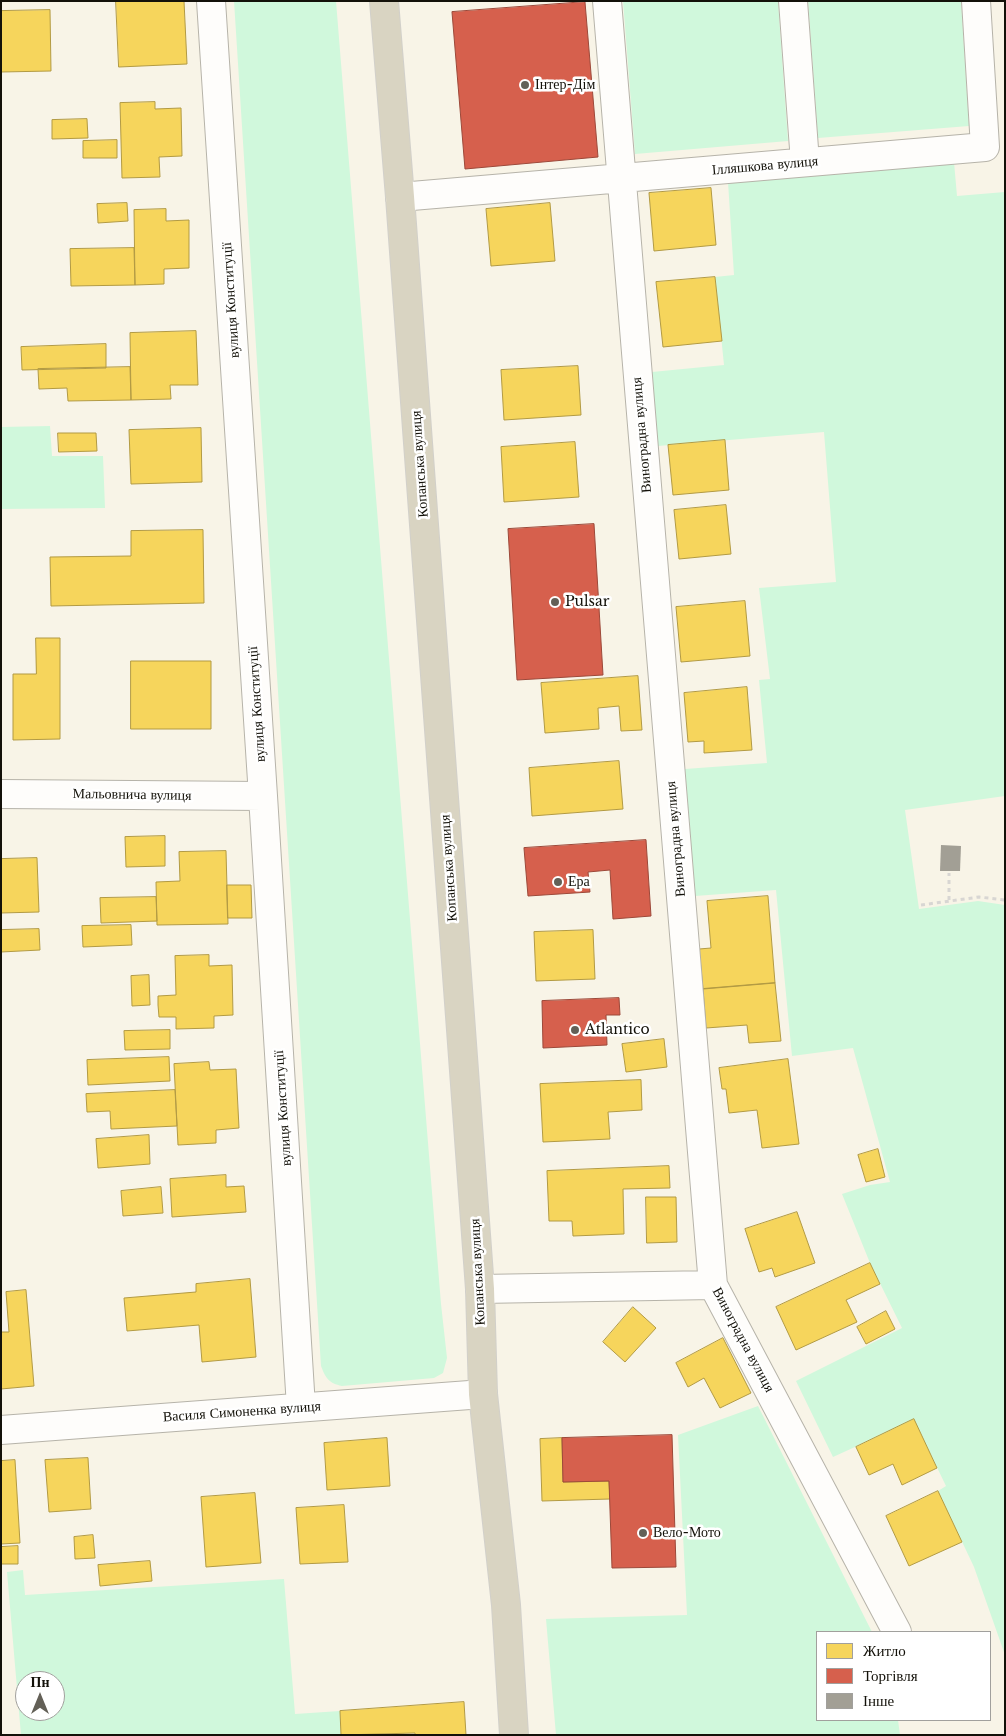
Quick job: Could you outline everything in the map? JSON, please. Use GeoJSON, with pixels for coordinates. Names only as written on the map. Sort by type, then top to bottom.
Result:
{"type":"FeatureCollection","features":[{"type":"Feature","properties":{"kind":"highway","name":"Копанська вулиця"},"geometry":{"type":"LineString","coordinates":[[384,1],[480,1289],[482,1394],[506,1605],[514,1735]]}},
{"type":"Feature","properties":{"kind":"street","name":"вулиця Конституції"},"geometry":{"type":"LineString","coordinates":[[211,1],[264,796],[301,1407]]}},
{"type":"Feature","properties":{"kind":"street","name":"Виноградна вулиця"},"geometry":{"type":"LineString","coordinates":[[607,1],[713,1285],[896,1631]]}},
{"type":"Feature","properties":{"kind":"street"},"geometry":{"type":"LineString","coordinates":[[793,1],[805,162]]}},
{"type":"Feature","properties":{"kind":"street","name":"Ілляшкова вулиця"},"geometry":{"type":"LineString","coordinates":[[400,197],[985,147],[976,1]]}},
{"type":"Feature","properties":{"kind":"street","name":"Мальовнича вулиця"},"geometry":{"type":"LineString","coordinates":[[1,794],[264,796]]}},
{"type":"Feature","properties":{"kind":"street"},"geometry":{"type":"LineString","coordinates":[[480,1289],[713,1285]]}},
{"type":"Feature","properties":{"kind":"street","name":"Василя Симоненка вулиця"},"geometry":{"type":"LineString","coordinates":[[1,1430],[482,1394]]}},
{"type":"Feature","properties":{"kind":"path"},"geometry":{"type":"LineString","coordinates":[[949,873],[949,900]]}},
{"type":"Feature","properties":{"kind":"path"},"geometry":{"type":"LineString","coordinates":[[921,905],[980,897],[1005,900]]}},
{"type":"Feature","properties":{"kind":"green space"},"geometry":{"type":"Polygon","coordinates":[[[234,1],[336,1],[441,1304],[447,1358],[443,1373],[434,1378],[342,1386],[328,1380],[321,1366],[234,1]]]}},
{"type":"Feature","properties":{"kind":"green space"},"geometry":{"type":"Polygon","coordinates":[[[623,1],[778,1],[788,141],[635,154],[623,1]]]}},
{"type":"Feature","properties":{"kind":"green space"},"geometry":{"type":"Polygon","coordinates":[[[808,1],[961,1],[969,126],[818,138],[808,1]]]}},
{"type":"Feature","properties":{"kind":"green space"},"geometry":{"type":"Polygon","coordinates":[[[954,162],[957,196],[1005,192],[1005,796],[905,810],[919,909],[978,901],[1005,905],[1005,1655],[974,1567],[938,1491],[946,1486],[914,1420],[833,1457],[796,1381],[902,1328],[870,1263],[842,1194],[870,1185],[890,1182],[853,1048],[792,1056],[776,890],[695,896],[685,769],[767,763],[759,680],[770,679],[759,588],[836,582],[824,432],[658,446],[652,372],[724,365],[715,277],[734,275],[728,182],[954,162]]]}},
{"type":"Feature","properties":{"kind":"green space"},"geometry":{"type":"Polygon","coordinates":[[[50,426],[52,456],[103,456],[105,508],[1,509],[1,427],[50,426]]]}},
{"type":"Feature","properties":{"kind":"green space"},"geometry":{"type":"Polygon","coordinates":[[[758,1406],[871,1631],[816,1631],[816,1721],[898,1721],[900,1735],[556,1735],[546,1619],[687,1615],[678,1435],[758,1406]]]}},
{"type":"Feature","properties":{"kind":"green space"},"geometry":{"type":"Polygon","coordinates":[[[23,1570],[25,1595],[284,1579],[295,1714],[340,1711],[341,1735],[21,1735],[20,1721],[65,1721],[65,1671],[16,1671],[7,1572],[23,1570]]]}},
{"type":"Feature","properties":{"kind":"building: Житло"},"geometry":{"type":"Polygon","coordinates":[[[116,1],[184,1],[187,64],[119,67],[116,1]]]}},
{"type":"Feature","properties":{"kind":"building: Житло"},"geometry":{"type":"Polygon","coordinates":[[[50,10],[51,71],[1,72],[1,11],[50,10]]]}},
{"type":"Feature","properties":{"kind":"building: Житло"},"geometry":{"type":"Polygon","coordinates":[[[155,102],[155,109],[181,108],[182,156],[159,157],[160,177],[122,178],[120,103],[155,102]]]}},
{"type":"Feature","properties":{"kind":"building: Житло"},"geometry":{"type":"Polygon","coordinates":[[[87,119],[88,138],[52,139],[52,120],[87,119]]]}},
{"type":"Feature","properties":{"kind":"building: Житло"},"geometry":{"type":"Polygon","coordinates":[[[117,140],[117,158],[83,158],[83,141],[117,140]]]}},
{"type":"Feature","properties":{"kind":"building: Житло"},"geometry":{"type":"Polygon","coordinates":[[[711,188],[716,245],[654,251],[649,193],[711,188]]]}},
{"type":"Feature","properties":{"kind":"building: Житло"},"geometry":{"type":"Polygon","coordinates":[[[127,203],[128,221],[98,223],[97,204],[127,203]]]}},
{"type":"Feature","properties":{"kind":"building: Житло"},"geometry":{"type":"Polygon","coordinates":[[[550,203],[555,261],[491,266],[486,209],[550,203]]]}},
{"type":"Feature","properties":{"kind":"building: Житло"},"geometry":{"type":"Polygon","coordinates":[[[166,209],[166,221],[189,220],[189,268],[164,269],[164,284],[135,285],[134,210],[166,209]]]}},
{"type":"Feature","properties":{"kind":"building: Житло"},"geometry":{"type":"Polygon","coordinates":[[[134,248],[135,285],[71,286],[70,249],[134,248]]]}},
{"type":"Feature","properties":{"kind":"building: Житло"},"geometry":{"type":"Polygon","coordinates":[[[715,277],[722,341],[663,347],[656,282],[715,277]]]}},
{"type":"Feature","properties":{"kind":"building: Житло"},"geometry":{"type":"Polygon","coordinates":[[[196,331],[198,385],[170,385],[171,399],[131,400],[130,333],[196,331]]]}},
{"type":"Feature","properties":{"kind":"building: Житло"},"geometry":{"type":"Polygon","coordinates":[[[106,344],[106,368],[22,370],[21,347],[106,344]]]}},
{"type":"Feature","properties":{"kind":"building: Житло"},"geometry":{"type":"Polygon","coordinates":[[[578,366],[581,415],[504,420],[501,370],[578,366]]]}},
{"type":"Feature","properties":{"kind":"building: Житло"},"geometry":{"type":"Polygon","coordinates":[[[130,367],[131,400],[68,401],[67,388],[39,389],[38,369],[130,367]]]}},
{"type":"Feature","properties":{"kind":"building: Житло"},"geometry":{"type":"Polygon","coordinates":[[[201,428],[202,482],[131,484],[129,430],[201,428]]]}},
{"type":"Feature","properties":{"kind":"building: Житло"},"geometry":{"type":"Polygon","coordinates":[[[58,433],[96,433],[97,451],[59,452],[58,433]]]}},
{"type":"Feature","properties":{"kind":"building: Житло"},"geometry":{"type":"Polygon","coordinates":[[[725,440],[729,490],[673,495],[668,445],[725,440]]]}},
{"type":"Feature","properties":{"kind":"building: Житло"},"geometry":{"type":"Polygon","coordinates":[[[575,442],[579,497],[504,502],[501,447],[575,442]]]}},
{"type":"Feature","properties":{"kind":"building: Житло"},"geometry":{"type":"Polygon","coordinates":[[[726,505],[731,554],[679,559],[674,510],[726,505]]]}},
{"type":"Feature","properties":{"kind":"building: Житло"},"geometry":{"type":"Polygon","coordinates":[[[203,530],[204,603],[51,606],[50,557],[131,556],[131,531],[203,530]]]}},
{"type":"Feature","properties":{"kind":"building: Житло"},"geometry":{"type":"Polygon","coordinates":[[[745,601],[750,656],[681,662],[676,607],[745,601]]]}},
{"type":"Feature","properties":{"kind":"building: Житло"},"geometry":{"type":"Polygon","coordinates":[[[36,638],[60,638],[60,739],[13,740],[13,674],[36,674],[36,638]]]}},
{"type":"Feature","properties":{"kind":"building: Житло"},"geometry":{"type":"Polygon","coordinates":[[[131,661],[211,661],[211,729],[131,729],[131,661]]]}},
{"type":"Feature","properties":{"kind":"building: Житло"},"geometry":{"type":"Polygon","coordinates":[[[638,676],[642,730],[621,731],[619,706],[598,708],[599,729],[545,733],[541,683],[638,676]]]}},
{"type":"Feature","properties":{"kind":"building: Житло"},"geometry":{"type":"Polygon","coordinates":[[[747,687],[752,750],[704,753],[704,741],[688,742],[684,693],[747,687]]]}},
{"type":"Feature","properties":{"kind":"building: Житло"},"geometry":{"type":"Polygon","coordinates":[[[619,761],[623,809],[532,816],[529,768],[619,761]]]}},
{"type":"Feature","properties":{"kind":"building: Житло"},"geometry":{"type":"Polygon","coordinates":[[[165,836],[165,866],[126,867],[125,837],[165,836]]]}},
{"type":"Feature","properties":{"kind":"building: Житло"},"geometry":{"type":"Polygon","coordinates":[[[226,851],[228,924],[157,925],[156,882],[180,881],[179,852],[226,851]]]}},
{"type":"Feature","properties":{"kind":"building: Житло"},"geometry":{"type":"Polygon","coordinates":[[[37,858],[39,912],[1,913],[1,859],[37,858]]]}},
{"type":"Feature","properties":{"kind":"building: Житло"},"geometry":{"type":"Polygon","coordinates":[[[227,885],[251,885],[252,918],[228,918],[227,885]]]}},
{"type":"Feature","properties":{"kind":"building: Житло"},"geometry":{"type":"Polygon","coordinates":[[[768,896],[775,983],[703,989],[699,949],[711,948],[707,901],[768,896]]]}},
{"type":"Feature","properties":{"kind":"building: Житло"},"geometry":{"type":"Polygon","coordinates":[[[156,897],[157,921],[101,923],[100,898],[156,897]]]}},
{"type":"Feature","properties":{"kind":"building: Житло"},"geometry":{"type":"Polygon","coordinates":[[[131,925],[132,945],[83,947],[82,926],[131,925]]]}},
{"type":"Feature","properties":{"kind":"building: Житло"},"geometry":{"type":"Polygon","coordinates":[[[39,929],[40,950],[1,952],[1,930],[39,929]]]}},
{"type":"Feature","properties":{"kind":"building: Житло"},"geometry":{"type":"Polygon","coordinates":[[[593,930],[595,979],[536,981],[534,932],[593,930]]]}},
{"type":"Feature","properties":{"kind":"building: Житло"},"geometry":{"type":"Polygon","coordinates":[[[209,955],[209,966],[232,965],[233,1015],[214,1016],[214,1028],[176,1029],[176,1017],[159,1017],[158,1005],[158,996],[176,995],[175,956],[209,955]]]}},
{"type":"Feature","properties":{"kind":"building: Житло"},"geometry":{"type":"Polygon","coordinates":[[[149,975],[150,1005],[132,1006],[131,976],[149,975]]]}},
{"type":"Feature","properties":{"kind":"building: Житло"},"geometry":{"type":"Polygon","coordinates":[[[775,983],[781,1041],[749,1043],[747,1025],[706,1028],[703,989],[775,983]]]}},
{"type":"Feature","properties":{"kind":"building: Житло"},"geometry":{"type":"Polygon","coordinates":[[[170,1030],[170,1049],[125,1050],[124,1031],[170,1030]]]}},
{"type":"Feature","properties":{"kind":"building: Житло"},"geometry":{"type":"Polygon","coordinates":[[[664,1039],[667,1067],[626,1072],[622,1044],[664,1039]]]}},
{"type":"Feature","properties":{"kind":"building: Житло"},"geometry":{"type":"Polygon","coordinates":[[[169,1057],[170,1081],[88,1085],[87,1060],[169,1057]]]}},
{"type":"Feature","properties":{"kind":"building: Житло"},"geometry":{"type":"Polygon","coordinates":[[[788,1059],[799,1144],[762,1148],[757,1110],[729,1113],[726,1089],[722,1089],[719,1068],[788,1059]]]}},
{"type":"Feature","properties":{"kind":"building: Житло"},"geometry":{"type":"Polygon","coordinates":[[[209,1062],[210,1070],[236,1069],[239,1128],[216,1130],[216,1143],[178,1145],[174,1064],[209,1062]]]}},
{"type":"Feature","properties":{"kind":"building: Житло"},"geometry":{"type":"Polygon","coordinates":[[[641,1080],[642,1110],[608,1112],[610,1139],[543,1142],[540,1084],[641,1080]]]}},
{"type":"Feature","properties":{"kind":"building: Житло"},"geometry":{"type":"Polygon","coordinates":[[[175,1090],[177,1126],[111,1129],[110,1111],[87,1112],[86,1094],[175,1090]]]}},
{"type":"Feature","properties":{"kind":"building: Житло"},"geometry":{"type":"Polygon","coordinates":[[[149,1135],[150,1164],[98,1168],[96,1139],[149,1135]]]}},
{"type":"Feature","properties":{"kind":"building: Житло"},"geometry":{"type":"Polygon","coordinates":[[[878,1149],[885,1177],[866,1182],[858,1155],[878,1149]]]}},
{"type":"Feature","properties":{"kind":"building: Житло"},"geometry":{"type":"Polygon","coordinates":[[[669,1166],[670,1188],[623,1189],[624,1234],[573,1236],[572,1221],[549,1221],[547,1171],[669,1166]]]}},
{"type":"Feature","properties":{"kind":"building: Житло"},"geometry":{"type":"Polygon","coordinates":[[[226,1175],[226,1187],[244,1186],[246,1212],[172,1217],[170,1179],[226,1175]]]}},
{"type":"Feature","properties":{"kind":"building: Житло"},"geometry":{"type":"Polygon","coordinates":[[[161,1187],[163,1213],[123,1216],[121,1191],[161,1187]]]}},
{"type":"Feature","properties":{"kind":"building: Житло"},"geometry":{"type":"Polygon","coordinates":[[[646,1197],[676,1197],[677,1242],[647,1243],[646,1197]]]}},
{"type":"Feature","properties":{"kind":"building: Житло"},"geometry":{"type":"Polygon","coordinates":[[[797,1212],[815,1263],[775,1277],[772,1268],[759,1272],[745,1229],[797,1212]]]}},
{"type":"Feature","properties":{"kind":"building: Житло"},"geometry":{"type":"Polygon","coordinates":[[[870,1263],[880,1284],[846,1300],[857,1322],[796,1350],[776,1307],[870,1263]]]}},
{"type":"Feature","properties":{"kind":"building: Житло"},"geometry":{"type":"Polygon","coordinates":[[[250,1279],[256,1357],[202,1362],[199,1325],[127,1331],[124,1298],[196,1292],[196,1284],[250,1279]]]}},
{"type":"Feature","properties":{"kind":"building: Житло"},"geometry":{"type":"Polygon","coordinates":[[[26,1290],[34,1386],[1,1389],[1,1332],[9,1332],[6,1292],[26,1290]]]}},
{"type":"Feature","properties":{"kind":"building: Житло"},"geometry":{"type":"Polygon","coordinates":[[[633,1307],[656,1328],[625,1362],[603,1342],[633,1307]]]}},
{"type":"Feature","properties":{"kind":"building: Житло"},"geometry":{"type":"Polygon","coordinates":[[[886,1311],[895,1329],[866,1344],[857,1327],[886,1311]]]}},
{"type":"Feature","properties":{"kind":"building: Житло"},"geometry":{"type":"Polygon","coordinates":[[[723,1338],[751,1393],[720,1408],[704,1378],[688,1387],[676,1363],[723,1338]]]}},
{"type":"Feature","properties":{"kind":"building: Житло"},"geometry":{"type":"Polygon","coordinates":[[[914,1419],[937,1468],[902,1485],[893,1464],[869,1475],[856,1447],[914,1419]]]}},
{"type":"Feature","properties":{"kind":"building: Житло"},"geometry":{"type":"Polygon","coordinates":[[[387,1438],[390,1486],[327,1490],[324,1443],[387,1438]]]}},
{"type":"Feature","properties":{"kind":"building: Житло"},"geometry":{"type":"Polygon","coordinates":[[[562,1438],[563,1482],[609,1481],[610,1499],[542,1501],[540,1439],[562,1438]]]}},
{"type":"Feature","properties":{"kind":"building: Житло"},"geometry":{"type":"Polygon","coordinates":[[[88,1458],[91,1509],[49,1512],[45,1460],[88,1458]]]}},
{"type":"Feature","properties":{"kind":"building: Житло"},"geometry":{"type":"Polygon","coordinates":[[[15,1460],[20,1543],[1,1544],[1,1461],[15,1460]]]}},
{"type":"Feature","properties":{"kind":"building: Житло"},"geometry":{"type":"Polygon","coordinates":[[[938,1491],[962,1542],[909,1566],[886,1516],[938,1491]]]}},
{"type":"Feature","properties":{"kind":"building: Житло"},"geometry":{"type":"Polygon","coordinates":[[[255,1493],[261,1563],[206,1567],[201,1497],[255,1493]]]}},
{"type":"Feature","properties":{"kind":"building: Житло"},"geometry":{"type":"Polygon","coordinates":[[[344,1505],[348,1562],[300,1564],[296,1508],[344,1505]]]}},
{"type":"Feature","properties":{"kind":"building: Житло"},"geometry":{"type":"Polygon","coordinates":[[[93,1535],[95,1558],[75,1559],[74,1537],[93,1535]]]}},
{"type":"Feature","properties":{"kind":"building: Житло"},"geometry":{"type":"Polygon","coordinates":[[[18,1546],[18,1564],[1,1564],[1,1547],[18,1546]]]}},
{"type":"Feature","properties":{"kind":"building: Житло"},"geometry":{"type":"Polygon","coordinates":[[[150,1561],[152,1581],[100,1586],[98,1565],[150,1561]]]}},
{"type":"Feature","properties":{"kind":"building: Житло"},"geometry":{"type":"Polygon","coordinates":[[[464,1702],[466,1735],[415,1735],[415,1733],[341,1735],[340,1711],[464,1702]]]}},
{"type":"Feature","properties":{"kind":"building: Торгівля","name":"Інтер-Дім"},"geometry":{"type":"Polygon","coordinates":[[[585,2],[598,157],[465,169],[452,12],[585,2]]]}},
{"type":"Feature","properties":{"kind":"building: Торгівля","name":"Pulsar"},"geometry":{"type":"Polygon","coordinates":[[[594,524],[603,675],[517,680],[508,529],[594,524]]]}},
{"type":"Feature","properties":{"kind":"building: Торгівля","name":"Ера"},"geometry":{"type":"Polygon","coordinates":[[[646,840],[651,916],[613,919],[610,870],[588,872],[590,892],[528,896],[524,848],[646,840]]]}},
{"type":"Feature","properties":{"kind":"building: Торгівля","name":"Atlantico"},"geometry":{"type":"Polygon","coordinates":[[[619,998],[620,1015],[606,1015],[607,1045],[543,1048],[542,1001],[619,998]]]}},
{"type":"Feature","properties":{"kind":"building: Торгівля","name":"Вело-Мото"},"geometry":{"type":"Polygon","coordinates":[[[672,1435],[676,1567],[612,1568],[609,1481],[563,1482],[562,1438],[672,1435]]]}},
{"type":"Feature","properties":{"kind":"building: Інше"},"geometry":{"type":"Polygon","coordinates":[[[941,845],[961,846],[960,871],[940,871],[941,845]]]}},
{"type":"Feature","properties":{"kind":"place","name":"Інтер-Дім"},"geometry":{"type":"Point","coordinates":[525,85]}},
{"type":"Feature","properties":{"kind":"place","name":"Pulsar"},"geometry":{"type":"Point","coordinates":[555,602]}},
{"type":"Feature","properties":{"kind":"place","name":"Ера"},"geometry":{"type":"Point","coordinates":[558,882]}},
{"type":"Feature","properties":{"kind":"place","name":"Atlantico"},"geometry":{"type":"Point","coordinates":[575,1030]}},
{"type":"Feature","properties":{"kind":"place","name":"Вело-Мото"},"geometry":{"type":"Point","coordinates":[643,1533]}}]}
